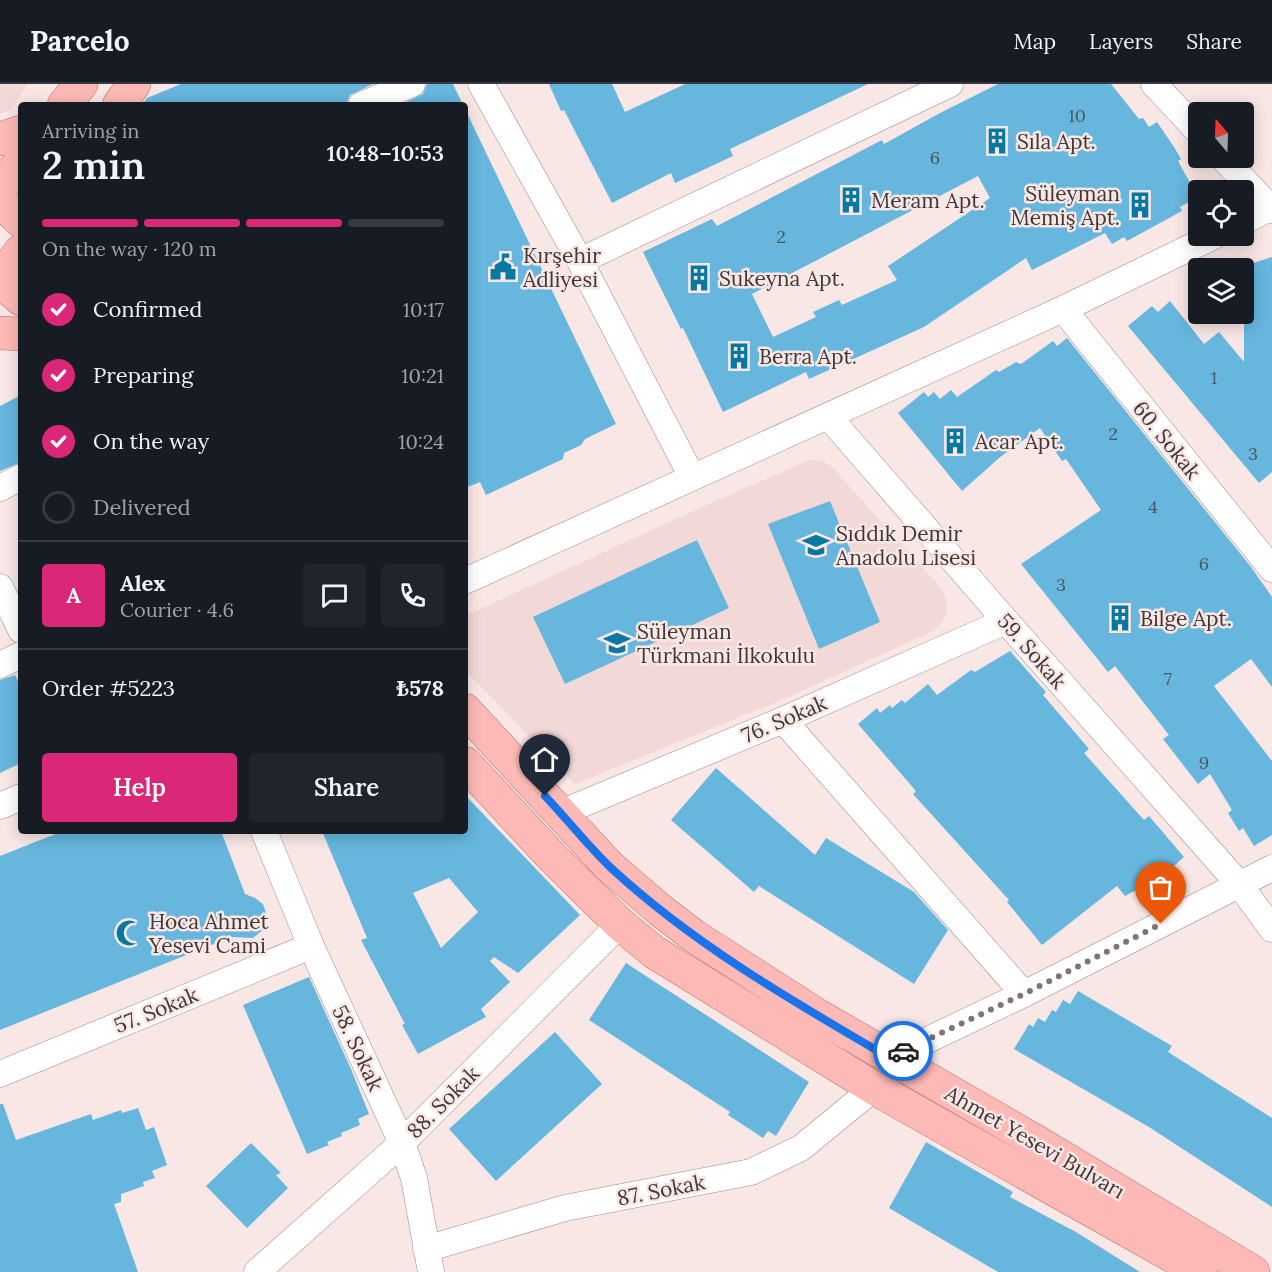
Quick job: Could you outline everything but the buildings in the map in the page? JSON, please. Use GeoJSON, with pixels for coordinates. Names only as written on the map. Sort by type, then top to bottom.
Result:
{"type":"FeatureCollection","features":[{"type":"Feature","properties":{"kind":"main road"},"geometry":{"type":"LineString","coordinates":[[66,102],[81,84]]}},
{"type":"Feature","properties":{"kind":"main road"},"geometry":{"type":"LineString","coordinates":[[121,102],[134,84]]}},
{"type":"Feature","properties":{"kind":"main road"},"geometry":{"type":"LineString","coordinates":[[0,139],[18,133]]}},
{"type":"Feature","properties":{"kind":"main road"},"geometry":{"type":"LineString","coordinates":[[18,181],[10,236],[18,282]]}},
{"type":"Feature","properties":{"kind":"main road"},"geometry":{"type":"LineString","coordinates":[[0,333],[18,334]]}},
{"type":"Feature","properties":{"kind":"main road","name":"Ahmet Yesevi Bulvarı"},"geometry":{"type":"LineString","coordinates":[[468,713],[609,866],[694,936],[818,1015],[1037,1142],[1253,1272]]}},
{"type":"Feature","properties":{"kind":"main road","name":"Ahmet Yesevi Bulvarı"},"geometry":{"type":"LineString","coordinates":[[468,766],[553,858],[620,924],[654,952],[874,1088],[1201,1272]]}},
{"type":"Feature","properties":{"kind":"street"},"geometry":{"type":"LineString","coordinates":[[368,102],[412,84]]}},
{"type":"Feature","properties":{"kind":"street"},"geometry":{"type":"LineString","coordinates":[[481,84],[580,261],[692,477]]}},
{"type":"Feature","properties":{"kind":"street"},"geometry":{"type":"LineString","coordinates":[[580,261],[950,84]]}},
{"type":"Feature","properties":{"kind":"street"},"geometry":{"type":"LineString","coordinates":[[1154,84],[1188,120]]}},
{"type":"Feature","properties":{"kind":"street"},"geometry":{"type":"LineString","coordinates":[[1232,168],[1271,209],[1254,217]]}},
{"type":"Feature","properties":{"kind":"street"},"geometry":{"type":"LineString","coordinates":[[468,579],[1064,309],[1193,246]]}},
{"type":"Feature","properties":{"kind":"street","name":"60. Sokak"},"geometry":{"type":"LineString","coordinates":[[1064,309],[1272,569]]}},
{"type":"Feature","properties":{"kind":"street","name":"59. Sokak"},"geometry":{"type":"LineString","coordinates":[[828,416],[1239,884],[1272,929]]}},
{"type":"Feature","properties":{"kind":"street"},"geometry":{"type":"LineString","coordinates":[[0,488],[18,479]]}},
{"type":"Feature","properties":{"kind":"street"},"geometry":{"type":"LineString","coordinates":[[0,587],[18,624]]}},
{"type":"Feature","properties":{"kind":"street","name":"76. Sokak"},"geometry":{"type":"LineString","coordinates":[[561,813],[783,720],[1006,621]]}},
{"type":"Feature","properties":{"kind":"street"},"geometry":{"type":"LineString","coordinates":[[0,665],[18,656]]}},
{"type":"Feature","properties":{"kind":"street"},"geometry":{"type":"LineString","coordinates":[[783,720],[1024,994]]}},
{"type":"Feature","properties":{"kind":"street"},"geometry":{"type":"LineString","coordinates":[[0,806],[18,798]]}},
{"type":"Feature","properties":{"kind":"street","name":"58. Sokak"},"geometry":{"type":"LineString","coordinates":[[265,834],[311,946],[402,1143],[414,1178],[428,1261]]}},
{"type":"Feature","properties":{"kind":"street"},"geometry":{"type":"LineString","coordinates":[[890,1058],[1024,994],[1272,868]]}},
{"type":"Feature","properties":{"kind":"street","name":"88. Sokak"},"geometry":{"type":"LineString","coordinates":[[257,1272],[402,1143],[620,924]]}},
{"type":"Feature","properties":{"kind":"street","name":"57. Sokak"},"geometry":{"type":"LineString","coordinates":[[0,1074],[311,946]]}},
{"type":"Feature","properties":{"kind":"street","name":"87. Sokak"},"geometry":{"type":"LineString","coordinates":[[428,1261],[565,1209],[751,1172],[801,1148],[874,1088]]}},
{"type":"Feature","properties":{"kind":"shaded area"},"geometry":{"type":"Polygon","coordinates":[[[0,84],[28,84],[10,110],[0,114],[0,84]]]}},
{"type":"Feature","properties":{"kind":"shaded area","name":"Süleyman Türkmani İlkokulu"},"geometry":{"type":"Polygon","coordinates":[[[810,460],[823,461],[832,467],[941,588],[946,599],[946,614],[943,621],[933,631],[791,696],[575,784],[468,673],[468,615],[810,460]]]}},
{"type":"Feature","properties":{"kind":"way so far"},"geometry":{"type":"LineString","coordinates":[[903,1051],[1024,994],[1161,924]]}},
{"type":"Feature","properties":{"kind":"place","name":"Sıla Apt."},"geometry":{"type":"Point","coordinates":[997,141]}},
{"type":"Feature","properties":{"kind":"place","name":"Meram Apt."},"geometry":{"type":"Point","coordinates":[851,200]}},
{"type":"Feature","properties":{"kind":"place","name":"Süleyman Memiş Apt."},"geometry":{"type":"Point","coordinates":[1140,205]}},
{"type":"Feature","properties":{"kind":"place","name":"Kırşehir Adliyesi"},"geometry":{"type":"Point","coordinates":[503,267]}},
{"type":"Feature","properties":{"kind":"place","name":"Sukeyna Apt."},"geometry":{"type":"Point","coordinates":[699,278]}},
{"type":"Feature","properties":{"kind":"place","name":"Berra Apt."},"geometry":{"type":"Point","coordinates":[739,356]}},
{"type":"Feature","properties":{"kind":"place","name":"Acar Apt."},"geometry":{"type":"Point","coordinates":[955,441]}},
{"type":"Feature","properties":{"kind":"place","name":"Sıddık Demir Anadolu Lisesi"},"geometry":{"type":"Point","coordinates":[816,545]}},
{"type":"Feature","properties":{"kind":"place","name":"Bilge Apt."},"geometry":{"type":"Point","coordinates":[1120,618]}},
{"type":"Feature","properties":{"kind":"place","name":"Süleyman Türkmani İlkokulu"},"geometry":{"type":"Point","coordinates":[617,643]}},
{"type":"Feature","properties":{"kind":"place","name":"Hoca Ahmet Yesevi Cami"},"geometry":{"type":"Point","coordinates":[129,933]}},
{"type":"Feature","properties":{"kind":"route"},"geometry":{"type":"LineString","coordinates":[[545,796],[609,866],[694,936],[890,1058],[903,1051]]}}]}
